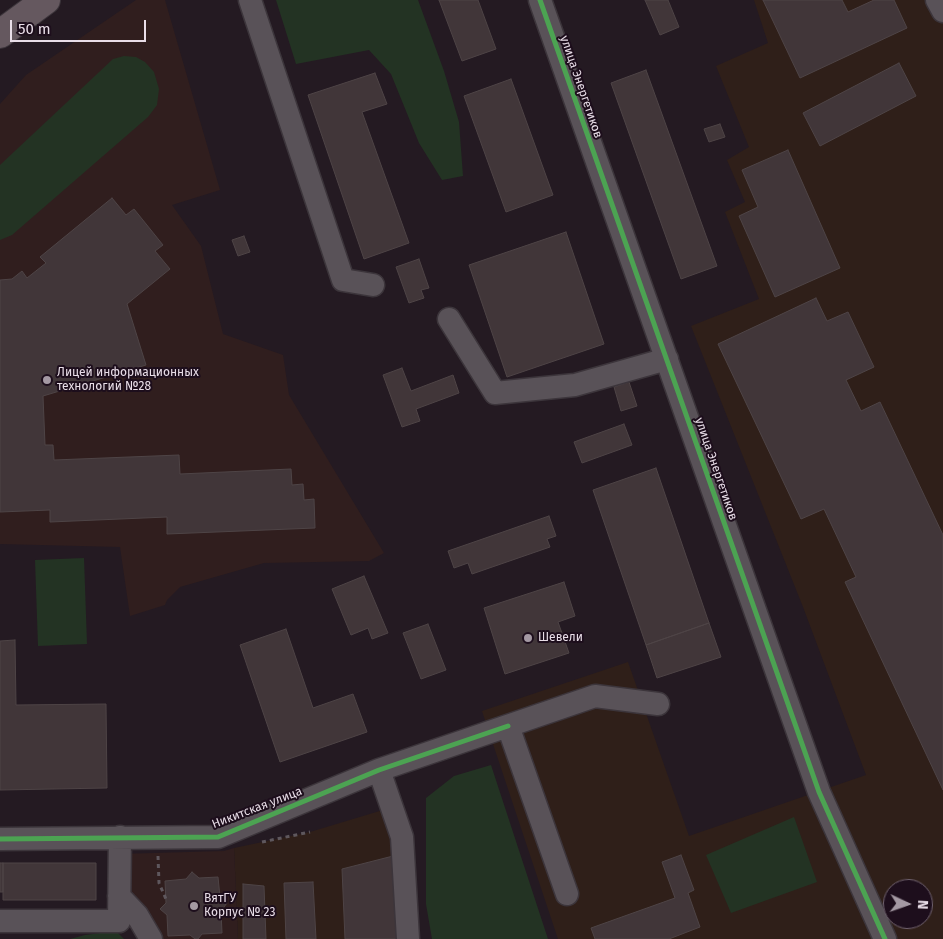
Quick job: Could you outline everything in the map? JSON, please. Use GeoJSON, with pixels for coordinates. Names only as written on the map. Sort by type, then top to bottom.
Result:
{"type":"FeatureCollection","features":[{"type":"Feature","properties":{"kind":"main road"},"geometry":{"type":"LineString","coordinates":[[0,34],[46,0]]}},
{"type":"Feature","properties":{"kind":"street"},"geometry":{"type":"LineString","coordinates":[[250,0],[343,280],[373,285]]}},
{"type":"Feature","properties":{"kind":"street","name":"улица Энергетиков"},"geometry":{"type":"LineString","coordinates":[[540,0],[819,792],[885,939]]}},
{"type":"Feature","properties":{"kind":"street"},"geometry":{"type":"LineString","coordinates":[[937,0],[943,11]]}},
{"type":"Feature","properties":{"kind":"street"},"geometry":{"type":"LineString","coordinates":[[449,319],[495,393],[575,385],[667,359]]}},
{"type":"Feature","properties":{"kind":"street","name":"Никитская улица"},"geometry":{"type":"LineString","coordinates":[[0,839],[218,837],[379,770],[595,696],[658,704]]}},
{"type":"Feature","properties":{"kind":"street"},"geometry":{"type":"LineString","coordinates":[[508,726],[567,894]]}},
{"type":"Feature","properties":{"kind":"street"},"geometry":{"type":"LineString","coordinates":[[379,770],[402,837],[408,939]]}},
{"type":"Feature","properties":{"kind":"street"},"geometry":{"type":"LineString","coordinates":[[0,921],[120,921],[120,837]]}},
{"type":"Feature","properties":{"kind":"street"},"geometry":{"type":"LineString","coordinates":[[119,896],[137,914],[151,939]]}},
{"type":"Feature","properties":{"kind":"path"},"geometry":{"type":"LineString","coordinates":[[158,853],[159,883],[166,899]]}},
{"type":"Feature","properties":{"kind":"shaded area"},"geometry":{"type":"Polygon","coordinates":[[[136,0],[165,0],[220,190],[172,205],[201,246],[223,334],[283,355],[289,395],[384,553],[369,561],[264,563],[180,587],[167,600],[165,605],[130,616],[120,547],[0,544],[0,104],[26,75],[136,0]]]}},
{"type":"Feature","properties":{"kind":"shaded area"},"geometry":{"type":"Polygon","coordinates":[[[754,0],[943,0],[943,939],[558,939],[482,711],[628,662],[689,836],[866,775],[803,607],[691,326],[759,299],[725,212],[745,202],[727,160],[749,147],[716,66],[768,43],[754,0]]]}},
{"type":"Feature","properties":{"kind":"shaded area"},"geometry":{"type":"Polygon","coordinates":[[[383,810],[397,855],[401,939],[238,939],[234,848],[310,832],[383,810]]]}},
{"type":"Feature","properties":{"kind":"shaded area"},"geometry":{"type":"Polygon","coordinates":[[[234,848],[238,939],[151,939],[119,896],[119,854],[224,851],[234,848]]]}},
{"type":"Feature","properties":{"kind":"green space"},"geometry":{"type":"Polygon","coordinates":[[[276,0],[418,0],[444,71],[459,122],[463,176],[442,180],[419,143],[391,74],[369,50],[296,64],[276,0]]]}},
{"type":"Feature","properties":{"kind":"green space"},"geometry":{"type":"Polygon","coordinates":[[[124,56],[136,57],[145,62],[154,72],[159,89],[157,105],[148,117],[12,235],[0,240],[0,165],[113,59],[124,56]]]}},
{"type":"Feature","properties":{"kind":"green space"},"geometry":{"type":"Polygon","coordinates":[[[84,558],[87,644],[38,646],[35,560],[84,558]]]}},
{"type":"Feature","properties":{"kind":"green space"},"geometry":{"type":"Polygon","coordinates":[[[491,765],[548,939],[432,939],[426,904],[426,798],[454,776],[491,765]]]}},
{"type":"Feature","properties":{"kind":"green space"},"geometry":{"type":"Polygon","coordinates":[[[794,817],[817,882],[731,913],[706,855],[794,817]]]}},
{"type":"Feature","properties":{"kind":"green space"},"geometry":{"type":"Polygon","coordinates":[[[116,931],[124,939],[70,939],[85,935],[116,931]]]}},
{"type":"Feature","properties":{"kind":"building"},"geometry":{"type":"Polygon","coordinates":[[[439,0],[478,0],[496,49],[462,61],[439,0]]]}},
{"type":"Feature","properties":{"kind":"building"},"geometry":{"type":"Polygon","coordinates":[[[645,0],[668,0],[679,27],[660,35],[645,0]]]}},
{"type":"Feature","properties":{"kind":"building"},"geometry":{"type":"Polygon","coordinates":[[[763,0],[842,0],[848,12],[874,0],[894,0],[907,28],[800,78],[763,0]]]}},
{"type":"Feature","properties":{"kind":"building"},"geometry":{"type":"Polygon","coordinates":[[[899,63],[916,96],[820,146],[803,113],[899,63]]]}},
{"type":"Feature","properties":{"kind":"building"},"geometry":{"type":"Polygon","coordinates":[[[646,70],[717,266],[681,279],[611,83],[646,70]]]}},
{"type":"Feature","properties":{"kind":"building"},"geometry":{"type":"Polygon","coordinates":[[[375,73],[387,104],[362,112],[409,243],[364,259],[308,95],[375,73]]]}},
{"type":"Feature","properties":{"kind":"building"},"geometry":{"type":"Polygon","coordinates":[[[511,79],[553,195],[506,212],[464,96],[511,79]]]}},
{"type":"Feature","properties":{"kind":"building"},"geometry":{"type":"Polygon","coordinates":[[[720,124],[725,137],[709,142],[704,129],[720,124]]]}},
{"type":"Feature","properties":{"kind":"building"},"geometry":{"type":"Polygon","coordinates":[[[788,150],[840,268],[775,297],[739,216],[758,207],[742,170],[788,150]]]}},
{"type":"Feature","properties":{"kind":"building","name":"Лицей информационных технологий №28"},"geometry":{"type":"Polygon","coordinates":[[[112,198],[126,215],[134,209],[163,245],[155,251],[170,269],[127,304],[146,365],[43,396],[45,445],[53,445],[54,460],[179,455],[180,474],[291,469],[292,485],[303,484],[304,500],[314,499],[315,528],[167,534],[167,517],[50,522],[50,510],[0,512],[0,280],[12,279],[22,271],[27,278],[46,263],[40,257],[112,198]]]}},
{"type":"Feature","properties":{"kind":"building"},"geometry":{"type":"Polygon","coordinates":[[[566,232],[604,344],[507,377],[469,265],[566,232]]]}},
{"type":"Feature","properties":{"kind":"building"},"geometry":{"type":"Polygon","coordinates":[[[244,236],[250,252],[238,256],[232,240],[244,236]]]}},
{"type":"Feature","properties":{"kind":"building"},"geometry":{"type":"Polygon","coordinates":[[[419,259],[429,288],[421,290],[424,298],[409,303],[396,267],[419,259]]]}},
{"type":"Feature","properties":{"kind":"building"},"geometry":{"type":"Polygon","coordinates":[[[816,298],[827,321],[848,312],[874,367],[846,380],[861,411],[880,402],[943,535],[943,790],[845,582],[856,577],[824,509],[801,519],[718,344],[816,298]]]}},
{"type":"Feature","properties":{"kind":"building"},"geometry":{"type":"Polygon","coordinates":[[[402,368],[411,391],[453,375],[459,393],[416,409],[420,421],[402,427],[383,375],[402,368]]]}},
{"type":"Feature","properties":{"kind":"building"},"geometry":{"type":"Polygon","coordinates":[[[629,382],[637,406],[621,411],[614,387],[629,382]]]}},
{"type":"Feature","properties":{"kind":"building"},"geometry":{"type":"Polygon","coordinates":[[[624,424],[632,445],[582,463],[574,442],[624,424]]]}},
{"type":"Feature","properties":{"kind":"building"},"geometry":{"type":"Polygon","coordinates":[[[656,468],[709,623],[646,645],[593,490],[656,468]]]}},
{"type":"Feature","properties":{"kind":"building"},"geometry":{"type":"Polygon","coordinates":[[[549,516],[556,536],[547,539],[550,547],[472,574],[468,563],[454,568],[448,551],[549,516]]]}},
{"type":"Feature","properties":{"kind":"building"},"geometry":{"type":"Polygon","coordinates":[[[364,576],[388,633],[372,639],[368,628],[351,635],[332,589],[364,576]]]}},
{"type":"Feature","properties":{"kind":"building","name":"Шевели"},"geometry":{"type":"Polygon","coordinates":[[[564,582],[575,616],[558,622],[569,653],[505,674],[484,608],[564,582]]]}},
{"type":"Feature","properties":{"kind":"building"},"geometry":{"type":"Polygon","coordinates":[[[709,623],[721,657],[657,678],[646,645],[709,623]]]}},
{"type":"Feature","properties":{"kind":"building"},"geometry":{"type":"Polygon","coordinates":[[[428,624],[446,670],[421,679],[403,633],[428,624]]]}},
{"type":"Feature","properties":{"kind":"building"},"geometry":{"type":"Polygon","coordinates":[[[286,629],[313,708],[353,694],[367,732],[280,762],[240,645],[286,629]]]}},
{"type":"Feature","properties":{"kind":"building"},"geometry":{"type":"Polygon","coordinates":[[[15,640],[16,705],[106,704],[107,788],[0,790],[0,641],[15,640]]]}},
{"type":"Feature","properties":{"kind":"building"},"geometry":{"type":"Polygon","coordinates":[[[397,855],[401,939],[345,939],[342,869],[397,855]]]}},
{"type":"Feature","properties":{"kind":"building"},"geometry":{"type":"Polygon","coordinates":[[[681,855],[694,890],[688,893],[700,927],[669,939],[595,939],[591,928],[675,898],[662,862],[681,855]]]}},
{"type":"Feature","properties":{"kind":"building"},"geometry":{"type":"Polygon","coordinates":[[[0,863],[3,863],[3,892],[0,892],[0,863]]]}},
{"type":"Feature","properties":{"kind":"building"},"geometry":{"type":"Polygon","coordinates":[[[3,863],[96,863],[96,900],[3,900],[3,863]]]}},
{"type":"Feature","properties":{"kind":"building","name":"ВятГУ Корпус № 23"},"geometry":{"type":"Polygon","coordinates":[[[192,872],[199,878],[218,877],[220,897],[227,903],[221,911],[222,933],[202,934],[198,939],[190,935],[168,936],[167,915],[160,909],[166,903],[165,881],[186,879],[192,872]]]}},
{"type":"Feature","properties":{"kind":"building"},"geometry":{"type":"Polygon","coordinates":[[[313,882],[316,939],[286,939],[284,883],[313,882]]]}},
{"type":"Feature","properties":{"kind":"building"},"geometry":{"type":"Polygon","coordinates":[[[243,884],[264,886],[266,939],[243,939],[243,884]]]}},
{"type":"Feature","properties":{"kind":"cycle path"},"geometry":{"type":"LineString","coordinates":[[540,0],[819,792],[885,939]]}},
{"type":"Feature","properties":{"kind":"cycle path"},"geometry":{"type":"LineString","coordinates":[[0,839],[218,837],[379,770],[508,726]]}},
{"type":"Feature","properties":{"kind":"place","name":"Лицей информационных технологий №28"},"geometry":{"type":"Point","coordinates":[47,380]}},
{"type":"Feature","properties":{"kind":"place","name":"Шевели"},"geometry":{"type":"Point","coordinates":[528,638]}},
{"type":"Feature","properties":{"kind":"place","name":"ВятГУ Корпус № 23"},"geometry":{"type":"Point","coordinates":[194,906]}}]}
